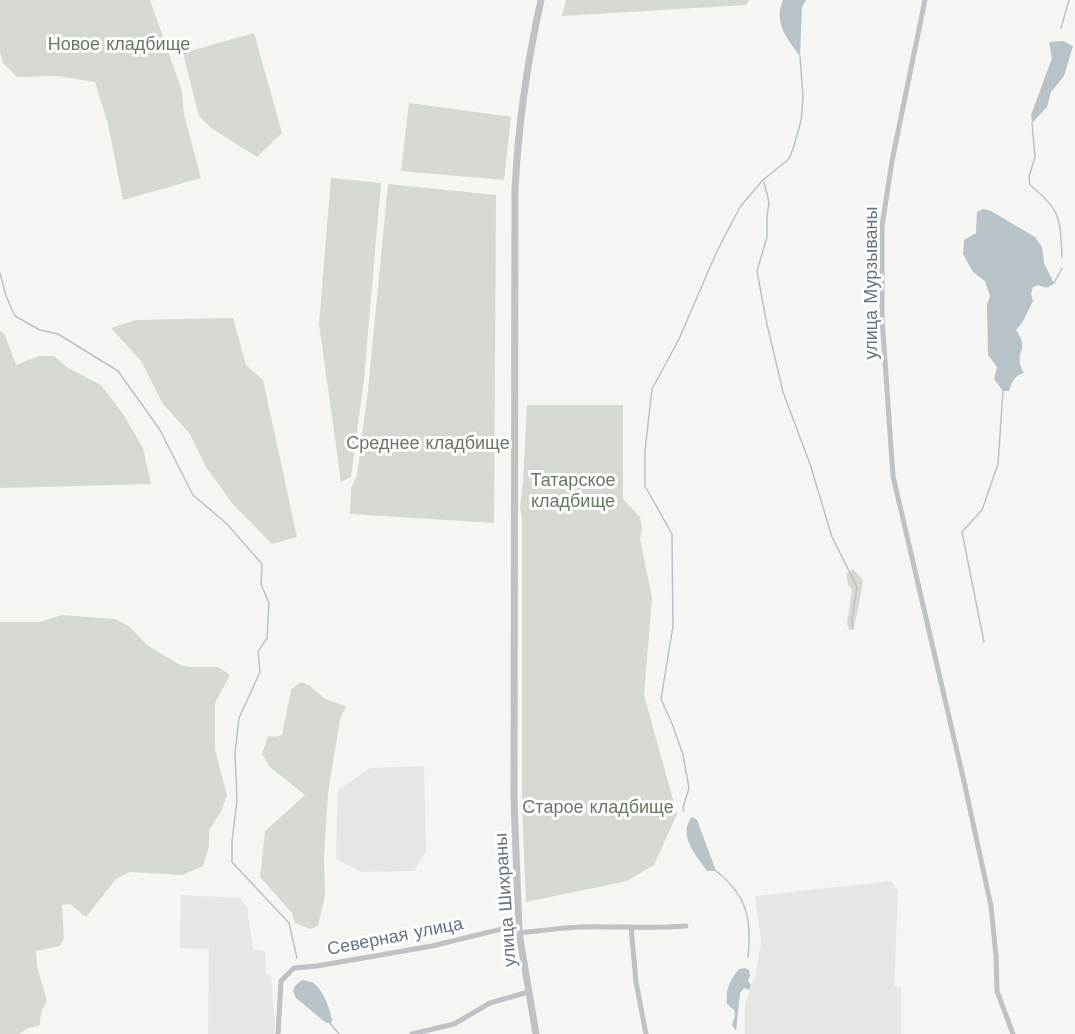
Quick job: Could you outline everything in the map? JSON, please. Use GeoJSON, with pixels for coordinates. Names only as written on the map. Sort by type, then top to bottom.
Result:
{"type":"FeatureCollection","features":[{"type":"Feature","properties":{"kind":"street","name":"улица Шихраны"},"geometry":{"type":"LineString","coordinates":[[536,1034],[519,929],[514,799],[515,191],[517,147],[525,83],[541,0]]}},
{"type":"Feature","properties":{"kind":"street","name":"улица Мурзываны"},"geometry":{"type":"LineString","coordinates":[[926,0],[894,150],[882,226],[882,318],[893,476],[991,906],[997,991],[1013,1034]]}},
{"type":"Feature","properties":{"kind":"street","name":"Северная улица"},"geometry":{"type":"LineString","coordinates":[[278,1034],[281,981],[294,968],[317,966],[519,929],[686,926]]}},
{"type":"Feature","properties":{"kind":"street"},"geometry":{"type":"LineString","coordinates":[[631,927],[636,982],[646,1034]]}},
{"type":"Feature","properties":{"kind":"street"},"geometry":{"type":"LineString","coordinates":[[412,1034],[454,1024],[490,1003],[528,992]]}},
{"type":"Feature","properties":{"kind":"shaded area"},"geometry":{"type":"Polygon","coordinates":[[[783,0],[806,0],[802,7],[800,56],[783,30],[780,8],[783,0]]]}},
{"type":"Feature","properties":{"kind":"shaded area"},"geometry":{"type":"Polygon","coordinates":[[[1063,41],[1073,46],[1064,76],[1051,92],[1047,107],[1032,123],[1031,115],[1052,58],[1049,42],[1063,41]]]}},
{"type":"Feature","properties":{"kind":"shaded area"},"geometry":{"type":"Polygon","coordinates":[[[983,209],[991,211],[1035,237],[1042,247],[1044,263],[1054,283],[1047,287],[1038,285],[1033,287],[1031,294],[1033,301],[1024,320],[1016,330],[1022,343],[1020,360],[1024,373],[1014,380],[1009,391],[1003,391],[994,379],[997,367],[988,355],[987,305],[990,296],[985,281],[973,272],[963,254],[964,240],[976,233],[977,212],[983,209]]]}},
{"type":"Feature","properties":{"kind":"shaded area"},"geometry":{"type":"Polygon","coordinates":[[[424,766],[426,852],[414,871],[361,872],[336,859],[338,790],[370,768],[424,766]]]}},
{"type":"Feature","properties":{"kind":"shaded area"},"geometry":{"type":"Polygon","coordinates":[[[692,817],[697,820],[716,871],[707,871],[693,852],[686,831],[692,817]]]}},
{"type":"Feature","properties":{"kind":"shaded area"},"geometry":{"type":"Polygon","coordinates":[[[891,881],[898,891],[894,986],[901,987],[901,1034],[745,1034],[745,1005],[756,971],[761,943],[755,896],[891,881]]]}},
{"type":"Feature","properties":{"kind":"shaded area"},"geometry":{"type":"Polygon","coordinates":[[[181,895],[240,898],[247,907],[253,949],[265,951],[266,974],[271,975],[274,1034],[208,1034],[209,949],[180,948],[181,895]]]}},
{"type":"Feature","properties":{"kind":"shaded area"},"geometry":{"type":"Polygon","coordinates":[[[739,969],[749,970],[748,981],[751,985],[749,990],[744,988],[740,993],[736,1031],[732,1025],[734,1010],[727,1004],[727,994],[733,977],[739,969]]]}},
{"type":"Feature","properties":{"kind":"shaded area"},"geometry":{"type":"Polygon","coordinates":[[[302,980],[312,982],[320,990],[328,1006],[332,1022],[326,1023],[296,998],[293,991],[302,980]]]}},
{"type":"Feature","properties":{"kind":"green space","name":"Новое кладбище"},"geometry":{"type":"Polygon","coordinates":[[[0,0],[150,0],[182,91],[184,115],[201,178],[123,200],[108,124],[95,82],[57,76],[17,77],[3,63],[0,52],[0,0]]]}},
{"type":"Feature","properties":{"kind":"green space"},"geometry":{"type":"Polygon","coordinates":[[[566,0],[749,0],[746,5],[562,16],[566,0]]]}},
{"type":"Feature","properties":{"kind":"green space"},"geometry":{"type":"Polygon","coordinates":[[[254,33],[282,133],[257,157],[211,128],[199,116],[183,53],[254,33]]]}},
{"type":"Feature","properties":{"kind":"green space"},"geometry":{"type":"Polygon","coordinates":[[[409,103],[511,117],[504,180],[401,171],[409,103]]]}},
{"type":"Feature","properties":{"kind":"green space"},"geometry":{"type":"Polygon","coordinates":[[[331,178],[381,183],[364,379],[351,477],[341,482],[319,324],[331,178]]]}},
{"type":"Feature","properties":{"kind":"green space","name":"Среднее кладбище"},"geometry":{"type":"Polygon","coordinates":[[[388,184],[496,195],[494,523],[350,514],[351,488],[357,475],[368,390],[388,184]]]}},
{"type":"Feature","properties":{"kind":"green space"},"geometry":{"type":"Polygon","coordinates":[[[233,318],[246,365],[263,380],[297,537],[272,544],[232,503],[206,467],[190,434],[163,404],[141,361],[111,328],[136,320],[233,318]]]}},
{"type":"Feature","properties":{"kind":"green space"},"geometry":{"type":"Polygon","coordinates":[[[0,330],[5,335],[16,365],[39,356],[54,356],[68,368],[101,385],[123,414],[143,448],[151,484],[0,488],[0,330]]]}},
{"type":"Feature","properties":{"kind":"green space","name":"Старое кладбище"},"geometry":{"type":"Polygon","coordinates":[[[527,405],[623,405],[623,499],[640,517],[642,529],[640,539],[652,598],[644,695],[677,814],[654,865],[627,881],[526,902],[522,806],[522,518],[520,507],[527,405]]]}},
{"type":"Feature","properties":{"kind":"green space"},"geometry":{"type":"Polygon","coordinates":[[[853,569],[863,581],[854,626],[849,630],[847,624],[852,590],[846,574],[853,569]]]}},
{"type":"Feature","properties":{"kind":"green space"},"geometry":{"type":"Polygon","coordinates":[[[62,615],[115,619],[129,626],[147,645],[180,665],[218,667],[230,675],[215,703],[215,750],[227,795],[221,812],[209,830],[209,846],[203,866],[182,875],[130,872],[116,879],[86,917],[70,904],[62,905],[64,938],[60,946],[36,951],[37,966],[47,1001],[42,1010],[39,1026],[28,1028],[19,1034],[0,1034],[0,622],[40,622],[62,615]]]}},
{"type":"Feature","properties":{"kind":"green space"},"geometry":{"type":"Polygon","coordinates":[[[300,682],[309,685],[325,699],[346,706],[340,719],[328,793],[324,856],[325,896],[318,926],[310,929],[295,923],[292,913],[260,877],[265,831],[305,795],[270,767],[262,754],[268,736],[282,735],[291,690],[300,682]]]}},
{"type":"Feature","properties":{"kind":"waterway"},"geometry":{"type":"LineString","coordinates":[[1061,28],[1069,0]]}},
{"type":"Feature","properties":{"kind":"waterway"},"geometry":{"type":"LineString","coordinates":[[684,811],[689,788],[683,755],[661,699],[673,626],[672,534],[645,486],[645,451],[652,389],[679,339],[717,251],[740,207],[763,180],[789,159],[801,121],[803,98],[800,56]]}},
{"type":"Feature","properties":{"kind":"waterway"},"geometry":{"type":"LineString","coordinates":[[1032,123],[1035,157],[1029,177],[1030,185],[1048,201],[1057,216],[1061,233],[1062,257]]}},
{"type":"Feature","properties":{"kind":"waterway"},"geometry":{"type":"LineString","coordinates":[[764,182],[769,202],[767,237],[757,271],[766,320],[783,392],[810,464],[832,537],[857,587],[852,620],[853,629]]}},
{"type":"Feature","properties":{"kind":"waterway"},"geometry":{"type":"LineString","coordinates":[[1054,283],[1062,268]]}},
{"type":"Feature","properties":{"kind":"waterway"},"geometry":{"type":"LineString","coordinates":[[0,273],[6,296],[15,316],[40,330],[58,334],[118,371],[160,430],[193,495],[227,524],[262,564],[261,584],[269,603],[267,638],[258,652],[260,672],[239,718],[235,753],[237,801],[232,862],[289,923],[297,958]]}},
{"type":"Feature","properties":{"kind":"waterway"},"geometry":{"type":"LineString","coordinates":[[984,642],[962,532],[982,510],[998,464],[1003,391]]}},
{"type":"Feature","properties":{"kind":"waterway"},"geometry":{"type":"LineString","coordinates":[[716,871],[735,889],[745,909],[749,931],[748,957]]}},
{"type":"Feature","properties":{"kind":"waterway"},"geometry":{"type":"LineString","coordinates":[[329,1022],[339,1034]]}},
{"type":"Feature","properties":{"kind":"park label","name":"Татарское кладбище"},"geometry":{"type":"Point","coordinates":[573,490]}}]}
